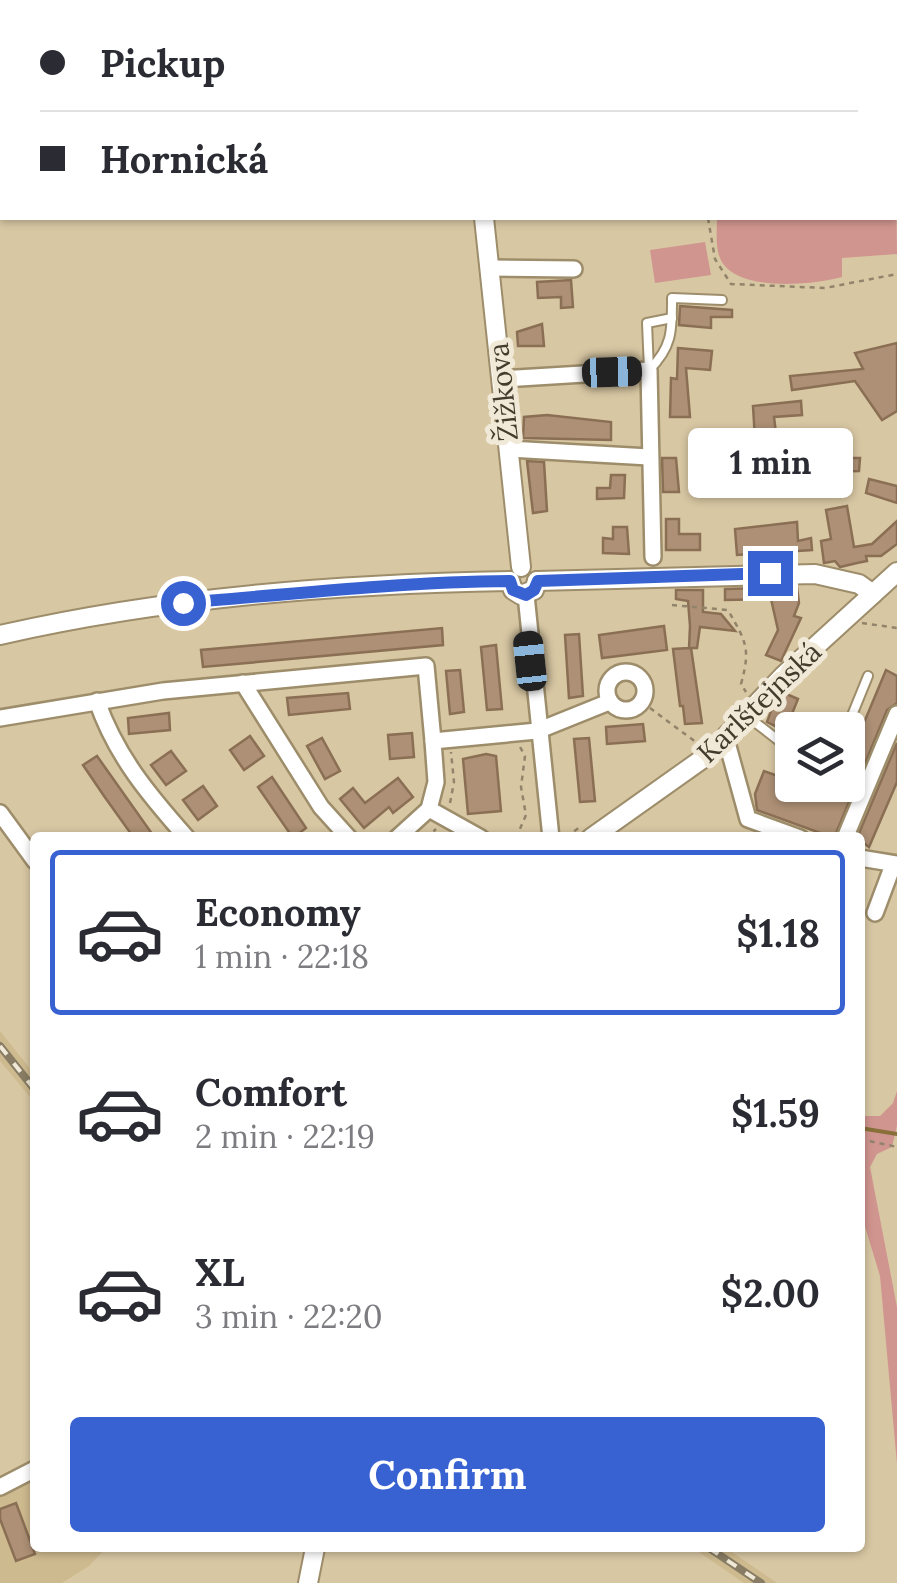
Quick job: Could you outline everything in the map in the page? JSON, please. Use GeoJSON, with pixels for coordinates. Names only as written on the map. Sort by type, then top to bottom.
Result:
{"type":"FeatureCollection","features":[{"type":"Feature","properties":{"kind":"street","name":"Žižkova"},"geometry":{"type":"LineString","coordinates":[[484,220],[509,449],[516,574]]}},
{"type":"Feature","properties":{"kind":"street"},"geometry":{"type":"LineString","coordinates":[[490,268],[574,269]]}},
{"type":"Feature","properties":{"kind":"street"},"geometry":{"type":"LineString","coordinates":[[502,380],[649,370],[653,557]]}},
{"type":"Feature","properties":{"kind":"street"},"geometry":{"type":"LineString","coordinates":[[509,449],[649,457]]}},
{"type":"Feature","properties":{"kind":"street"},"geometry":{"type":"LineString","coordinates":[[0,635],[183,603],[516,574],[531,569],[537,731],[550,832]]}},
{"type":"Feature","properties":{"kind":"street","name":"Karlštejnská"},"geometry":{"type":"LineString","coordinates":[[599,832],[726,740],[840,623],[897,572]]}},
{"type":"Feature","properties":{"kind":"street"},"geometry":{"type":"LineString","coordinates":[[532,588],[805,574],[840,578],[873,594]]}},
{"type":"Feature","properties":{"kind":"street"},"geometry":{"type":"LineString","coordinates":[[0,718],[243,683],[426,666],[436,782],[433,811],[405,832]]}},
{"type":"Feature","properties":{"kind":"street"},"geometry":{"type":"LineString","coordinates":[[433,741],[537,731],[608,702],[621,707],[642,702],[646,684],[630,674],[608,680],[608,702]]}},
{"type":"Feature","properties":{"kind":"street"},"geometry":{"type":"LineString","coordinates":[[243,683],[320,807],[343,832]]}},
{"type":"Feature","properties":{"kind":"street"},"geometry":{"type":"LineString","coordinates":[[98,702],[125,762],[182,832]]}},
{"type":"Feature","properties":{"kind":"street"},"geometry":{"type":"LineString","coordinates":[[847,832],[897,714]]}},
{"type":"Feature","properties":{"kind":"street"},"geometry":{"type":"LineString","coordinates":[[726,740],[748,818],[784,832]]}},
{"type":"Feature","properties":{"kind":"street"},"geometry":{"type":"LineString","coordinates":[[433,811],[470,832]]}},
{"type":"Feature","properties":{"kind":"street"},"geometry":{"type":"LineString","coordinates":[[0,813],[30,855]]}},
{"type":"Feature","properties":{"kind":"street"},"geometry":{"type":"LineString","coordinates":[[865,859],[895,864],[875,913]]}},
{"type":"Feature","properties":{"kind":"street"},"geometry":{"type":"LineString","coordinates":[[0,1488],[30,1472]]}},
{"type":"Feature","properties":{"kind":"street"},"geometry":{"type":"LineString","coordinates":[[308,1583],[313,1552]]}},
{"type":"Feature","properties":{"kind":"lane"},"geometry":{"type":"LineString","coordinates":[[649,370],[664,356],[672,341],[672,298],[722,300]]}},
{"type":"Feature","properties":{"kind":"lane"},"geometry":{"type":"LineString","coordinates":[[649,370],[647,323],[672,318]]}},
{"type":"Feature","properties":{"kind":"lane"},"geometry":{"type":"LineString","coordinates":[[853,712],[868,676]]}},
{"type":"Feature","properties":{"kind":"lane"},"geometry":{"type":"LineString","coordinates":[[751,711],[775,734]]}},
{"type":"Feature","properties":{"kind":"path"},"geometry":{"type":"LineString","coordinates":[[708,220],[716,259],[731,284],[825,288],[897,274]]}},
{"type":"Feature","properties":{"kind":"path"},"geometry":{"type":"LineString","coordinates":[[672,604],[728,610],[746,642],[749,658],[741,684],[751,711]]}},
{"type":"Feature","properties":{"kind":"path"},"geometry":{"type":"LineString","coordinates":[[840,623],[897,628]]}},
{"type":"Feature","properties":{"kind":"path"},"geometry":{"type":"LineString","coordinates":[[642,702],[699,744]]}},
{"type":"Feature","properties":{"kind":"path"},"geometry":{"type":"LineString","coordinates":[[516,733],[524,756],[521,787],[526,814],[518,832]]}},
{"type":"Feature","properties":{"kind":"path"},"geometry":{"type":"LineString","coordinates":[[433,832],[436,829],[433,811],[449,806],[454,782],[451,750]]}},
{"type":"Feature","properties":{"kind":"path"},"geometry":{"type":"LineString","coordinates":[[865,1140],[897,1147]]}},
{"type":"Feature","properties":{"kind":"shaded area"},"geometry":{"type":"Polygon","coordinates":[[[717,220],[897,220],[897,254],[842,258],[842,277],[775,284],[741,277],[728,269],[718,254],[717,220]]]}},
{"type":"Feature","properties":{"kind":"shaded area"},"geometry":{"type":"Polygon","coordinates":[[[705,242],[711,275],[655,283],[650,250],[705,242]]]}},
{"type":"Feature","properties":{"kind":"shaded area"},"geometry":{"type":"Polygon","coordinates":[[[0,1031],[30,1069],[30,1097],[0,1061],[0,1031]]]}},
{"type":"Feature","properties":{"kind":"shaded area"},"geometry":{"type":"Polygon","coordinates":[[[897,1091],[897,1126],[892,1147],[877,1154],[870,1167],[897,1307],[897,1464],[880,1276],[865,1226],[865,1116],[880,1116],[893,1103],[897,1091]]]}},
{"type":"Feature","properties":{"kind":"shaded area"},"geometry":{"type":"Polygon","coordinates":[[[30,1479],[30,1552],[102,1552],[89,1566],[62,1583],[0,1583],[0,1496],[30,1479]]]}},
{"type":"Feature","properties":{"kind":"shaded area"},"geometry":{"type":"Polygon","coordinates":[[[699,1552],[732,1552],[777,1583],[744,1583],[699,1552]]]}},
{"type":"Feature","properties":{"kind":"building"},"geometry":{"type":"Polygon","coordinates":[[[571,280],[573,307],[561,308],[561,297],[538,298],[537,282],[571,280]]]}},
{"type":"Feature","properties":{"kind":"building"},"geometry":{"type":"Polygon","coordinates":[[[680,306],[732,310],[732,317],[711,317],[711,328],[679,325],[680,306]]]}},
{"type":"Feature","properties":{"kind":"building"},"geometry":{"type":"Polygon","coordinates":[[[542,324],[544,346],[518,346],[517,332],[542,324]]]}},
{"type":"Feature","properties":{"kind":"building"},"geometry":{"type":"Polygon","coordinates":[[[897,343],[897,411],[882,420],[855,381],[792,390],[790,376],[863,369],[855,353],[897,343]]]}},
{"type":"Feature","properties":{"kind":"building"},"geometry":{"type":"Polygon","coordinates":[[[678,348],[712,351],[710,370],[686,368],[690,417],[670,417],[671,378],[677,379],[678,348]]]}},
{"type":"Feature","properties":{"kind":"building"},"geometry":{"type":"Polygon","coordinates":[[[801,401],[802,415],[774,417],[779,458],[860,458],[859,471],[757,473],[753,406],[801,401]]]}},
{"type":"Feature","properties":{"kind":"building"},"geometry":{"type":"Polygon","coordinates":[[[547,415],[611,422],[611,440],[523,438],[524,417],[547,415]]]}},
{"type":"Feature","properties":{"kind":"building"},"geometry":{"type":"Polygon","coordinates":[[[662,458],[676,458],[679,492],[663,492],[662,458]]]}},
{"type":"Feature","properties":{"kind":"building"},"geometry":{"type":"Polygon","coordinates":[[[527,461],[544,462],[547,511],[533,513],[527,461]]]}},
{"type":"Feature","properties":{"kind":"building"},"geometry":{"type":"Polygon","coordinates":[[[611,475],[625,475],[624,498],[597,499],[597,488],[610,488],[611,475]]]}},
{"type":"Feature","properties":{"kind":"building"},"geometry":{"type":"Polygon","coordinates":[[[869,479],[897,486],[897,503],[866,493],[869,479]]]}},
{"type":"Feature","properties":{"kind":"building"},"geometry":{"type":"Polygon","coordinates":[[[847,506],[854,547],[872,544],[897,521],[897,544],[881,556],[866,556],[867,561],[840,567],[835,561],[824,563],[821,541],[831,539],[826,510],[847,506]]]}},
{"type":"Feature","properties":{"kind":"building"},"geometry":{"type":"Polygon","coordinates":[[[666,519],[679,519],[679,534],[700,534],[700,550],[666,550],[666,519]]]}},
{"type":"Feature","properties":{"kind":"building"},"geometry":{"type":"Polygon","coordinates":[[[797,522],[798,541],[811,538],[812,550],[737,555],[735,529],[797,522]]]}},
{"type":"Feature","properties":{"kind":"building"},"geometry":{"type":"Polygon","coordinates":[[[613,527],[627,527],[629,554],[603,553],[603,538],[613,539],[613,527]]]}},
{"type":"Feature","properties":{"kind":"building"},"geometry":{"type":"Polygon","coordinates":[[[797,587],[799,603],[794,616],[801,618],[781,661],[766,655],[778,630],[771,599],[725,600],[725,589],[797,587]]]}},
{"type":"Feature","properties":{"kind":"building"},"geometry":{"type":"Polygon","coordinates":[[[676,590],[703,590],[703,612],[721,614],[735,631],[700,627],[697,648],[691,648],[702,723],[685,724],[680,706],[673,649],[689,648],[690,626],[688,601],[676,599],[676,590]]]}},
{"type":"Feature","properties":{"kind":"building"},"geometry":{"type":"Polygon","coordinates":[[[664,626],[667,650],[602,658],[599,635],[664,626]]]}},
{"type":"Feature","properties":{"kind":"building"},"geometry":{"type":"Polygon","coordinates":[[[442,628],[443,645],[203,667],[201,650],[442,628]]]}},
{"type":"Feature","properties":{"kind":"building"},"geometry":{"type":"Polygon","coordinates":[[[579,634],[583,696],[569,698],[565,635],[579,634]]]}},
{"type":"Feature","properties":{"kind":"building"},"geometry":{"type":"Polygon","coordinates":[[[496,645],[502,709],[487,710],[481,647],[496,645]]]}},
{"type":"Feature","properties":{"kind":"building"},"geometry":{"type":"Polygon","coordinates":[[[460,670],[464,712],[450,714],[446,671],[460,670]]]}},
{"type":"Feature","properties":{"kind":"building"},"geometry":{"type":"Polygon","coordinates":[[[886,670],[897,676],[897,703],[887,710],[865,763],[865,720],[886,670]]]}},
{"type":"Feature","properties":{"kind":"building"},"geometry":{"type":"Polygon","coordinates":[[[348,693],[350,709],[289,715],[287,698],[348,693]]]}},
{"type":"Feature","properties":{"kind":"building"},"geometry":{"type":"Polygon","coordinates":[[[784,693],[798,699],[793,712],[775,712],[775,726],[767,722],[774,703],[784,693]]]}},
{"type":"Feature","properties":{"kind":"building"},"geometry":{"type":"Polygon","coordinates":[[[169,713],[170,730],[129,734],[128,718],[169,713]]]}},
{"type":"Feature","properties":{"kind":"building"},"geometry":{"type":"Polygon","coordinates":[[[643,724],[645,741],[607,744],[606,727],[643,724]]]}},
{"type":"Feature","properties":{"kind":"building"},"geometry":{"type":"Polygon","coordinates":[[[412,733],[414,757],[390,759],[388,735],[412,733]]]}},
{"type":"Feature","properties":{"kind":"building"},"geometry":{"type":"Polygon","coordinates":[[[250,736],[264,756],[244,770],[230,750],[250,736]]]}},
{"type":"Feature","properties":{"kind":"building"},"geometry":{"type":"Polygon","coordinates":[[[322,738],[340,771],[325,779],[307,746],[322,738]]]}},
{"type":"Feature","properties":{"kind":"building"},"geometry":{"type":"Polygon","coordinates":[[[589,738],[595,801],[580,802],[574,739],[589,738]]]}},
{"type":"Feature","properties":{"kind":"building"},"geometry":{"type":"Polygon","coordinates":[[[897,743],[897,782],[869,847],[865,844],[865,832],[860,832],[897,743]]]}},
{"type":"Feature","properties":{"kind":"building"},"geometry":{"type":"Polygon","coordinates":[[[171,751],[186,771],[166,785],[151,765],[171,751]]]}},
{"type":"Feature","properties":{"kind":"building"},"geometry":{"type":"Polygon","coordinates":[[[97,756],[151,832],[130,832],[83,765],[97,756]]]}},
{"type":"Feature","properties":{"kind":"building"},"geometry":{"type":"Polygon","coordinates":[[[496,756],[501,811],[468,814],[463,759],[496,756]]]}},
{"type":"Feature","properties":{"kind":"building"},"geometry":{"type":"Polygon","coordinates":[[[764,771],[775,775],[775,802],[849,802],[836,832],[818,832],[757,810],[755,794],[764,771]]]}},
{"type":"Feature","properties":{"kind":"building"},"geometry":{"type":"Polygon","coordinates":[[[272,777],[306,828],[289,832],[258,787],[272,777]]]}},
{"type":"Feature","properties":{"kind":"building"},"geometry":{"type":"Polygon","coordinates":[[[398,778],[413,797],[393,813],[389,807],[364,828],[340,799],[353,788],[365,803],[398,778]]]}},
{"type":"Feature","properties":{"kind":"building"},"geometry":{"type":"Polygon","coordinates":[[[203,786],[217,806],[198,820],[183,800],[203,786]]]}},
{"type":"Feature","properties":{"kind":"building"},"geometry":{"type":"Polygon","coordinates":[[[16,1503],[30,1541],[30,1552],[35,1554],[16,1561],[0,1509],[16,1503]]]}},
{"type":"Feature","properties":{"kind":"waterway"},"geometry":{"type":"LineString","coordinates":[[865,1129],[897,1134]]}},
{"type":"Feature","properties":{"kind":"railway"},"geometry":{"type":"LineString","coordinates":[[0,1046],[30,1084]]}},
{"type":"Feature","properties":{"kind":"railway"},"geometry":{"type":"LineString","coordinates":[[715,1552],[761,1583]]}},
{"type":"Feature","properties":{"kind":"route"},"geometry":{"type":"LineString","coordinates":[[183,603],[393,584],[467,582],[510,581],[513,590],[526,595],[538,581],[770,573]]}}]}
